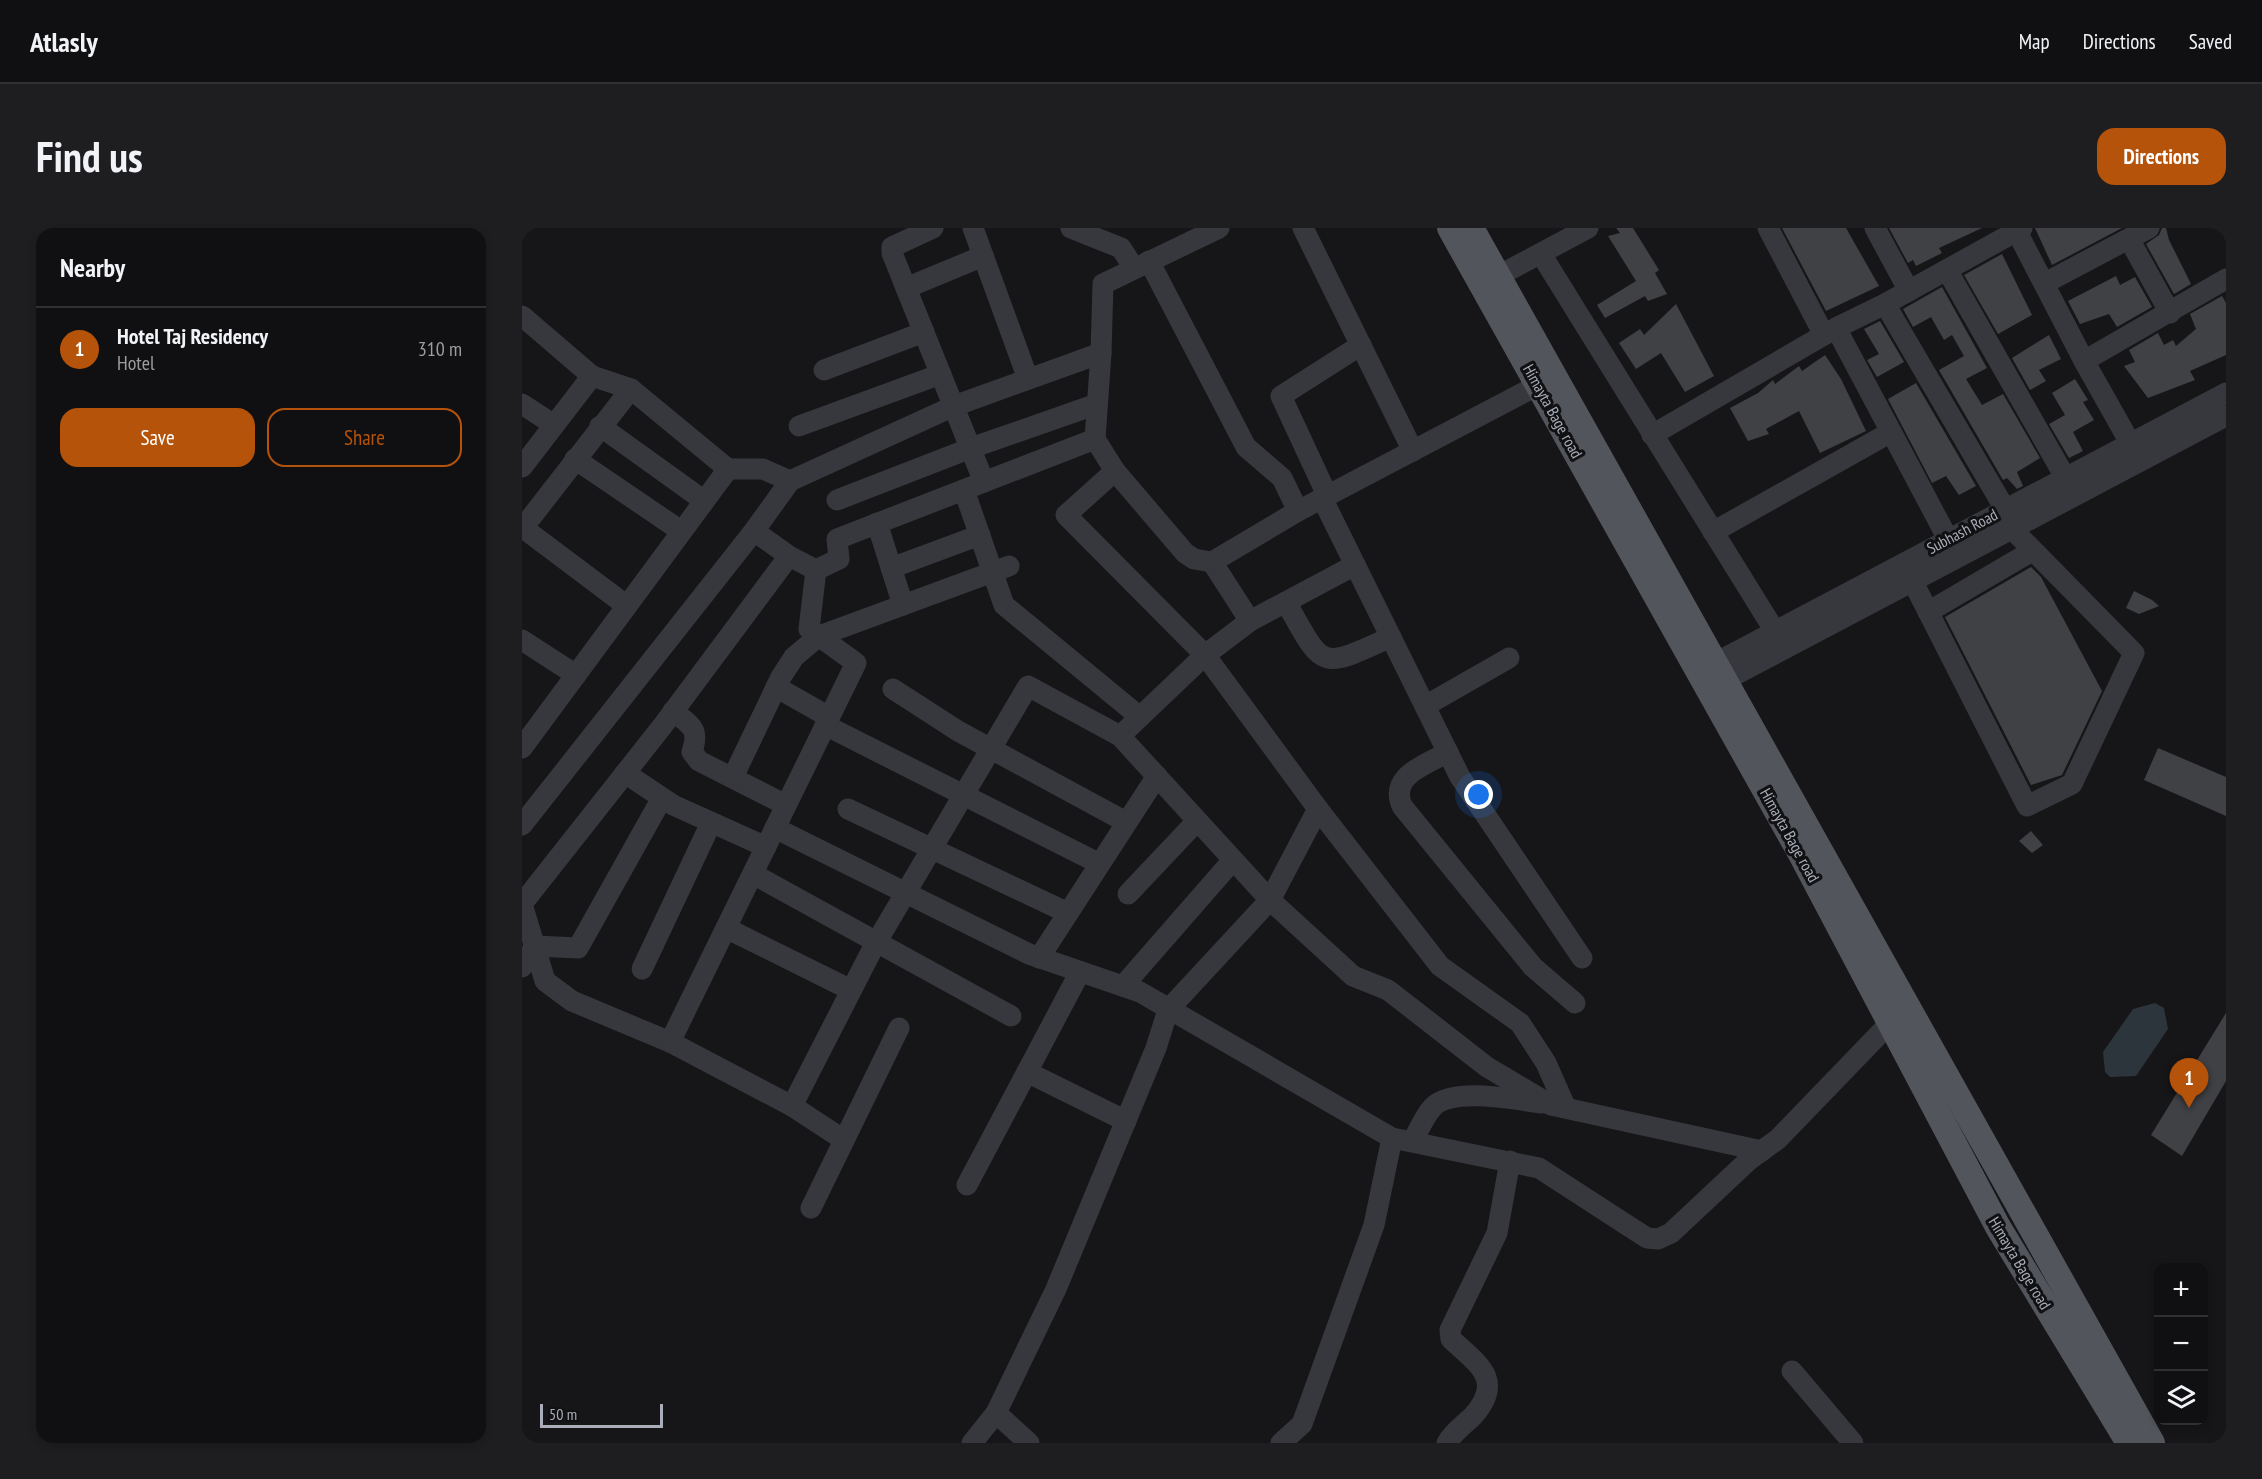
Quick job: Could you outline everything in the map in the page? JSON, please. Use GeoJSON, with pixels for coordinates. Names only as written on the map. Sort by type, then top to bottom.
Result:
{"type":"FeatureCollection","features":[{"type":"Feature","properties":{"kind":"main road","name":"Himayta Bage road"},"geometry":{"type":"LineString","coordinates":[[1450,228],[1538,385],[1712,676],[1802,856],[1998,1227],[2129,1443]]}},
{"type":"Feature","properties":{"kind":"main road"},"geometry":{"type":"LineString","coordinates":[[1471,228],[1712,676],[2043,1249],[2152,1443]]}},
{"type":"Feature","properties":{"kind":"main road"},"geometry":{"type":"LineString","coordinates":[[2022,1267],[2043,1249]]}},
{"type":"Feature","properties":{"kind":"street"},"geometry":{"type":"LineString","coordinates":[[933,228],[892,247],[906,288],[984,482]]}},
{"type":"Feature","properties":{"kind":"street"},"geometry":{"type":"LineString","coordinates":[[973,228],[1029,379]]}},
{"type":"Feature","properties":{"kind":"street"},"geometry":{"type":"LineString","coordinates":[[1071,228],[1121,248],[1142,265],[1246,447],[1280,474],[1298,511]]}},
{"type":"Feature","properties":{"kind":"street"},"geometry":{"type":"LineString","coordinates":[[1219,228],[1102,284],[1101,353],[1095,439],[1115,471],[1185,553],[1194,559],[1212,562],[1298,511],[1538,385]]}},
{"type":"Feature","properties":{"kind":"street"},"geometry":{"type":"LineString","coordinates":[[1303,228],[1413,451]]}},
{"type":"Feature","properties":{"kind":"street"},"geometry":{"type":"LineString","coordinates":[[1498,276],[1588,228]]}},
{"type":"Feature","properties":{"kind":"street"},"geometry":{"type":"LineString","coordinates":[[1768,228],[1892,432],[1948,539]]}},
{"type":"Feature","properties":{"kind":"street"},"geometry":{"type":"LineString","coordinates":[[1875,228],[1909,291]]}},
{"type":"Feature","properties":{"kind":"street"},"geometry":{"type":"LineString","coordinates":[[2045,283],[2149,228]]}},
{"type":"Feature","properties":{"kind":"street"},"geometry":{"type":"LineString","coordinates":[[1652,435],[1830,331],[1909,291],[2018,229],[2084,361],[2136,452]]}},
{"type":"Feature","properties":{"kind":"street"},"geometry":{"type":"LineString","coordinates":[[2129,239],[2170,313]]}},
{"type":"Feature","properties":{"kind":"street"},"geometry":{"type":"LineString","coordinates":[[1542,254],[1779,639]]}},
{"type":"Feature","properties":{"kind":"street"},"geometry":{"type":"LineString","coordinates":[[906,288],[983,256]]}},
{"type":"Feature","properties":{"kind":"street"},"geometry":{"type":"LineString","coordinates":[[1947,270],[2065,477]]}},
{"type":"Feature","properties":{"kind":"street"},"geometry":{"type":"LineString","coordinates":[[2084,361],[2226,279]]}},
{"type":"Feature","properties":{"kind":"street"},"geometry":{"type":"LineString","coordinates":[[1885,304],[2008,518],[2032,551],[2134,653],[2072,784],[2027,806],[1912,580]]}},
{"type":"Feature","properties":{"kind":"street"},"geometry":{"type":"LineString","coordinates":[[522,315],[592,376],[631,389],[728,469],[763,470],[790,481]]}},
{"type":"Feature","properties":{"kind":"street"},"geometry":{"type":"LineString","coordinates":[[824,370],[924,332]]}},
{"type":"Feature","properties":{"kind":"street"},"geometry":{"type":"LineString","coordinates":[[1361,345],[1281,396],[1355,565],[1466,787],[1582,958]]}},
{"type":"Feature","properties":{"kind":"street"},"geometry":{"type":"LineString","coordinates":[[522,825],[754,531],[790,481],[954,406],[1101,353]]}},
{"type":"Feature","properties":{"kind":"street"},"geometry":{"type":"LineString","coordinates":[[799,426],[941,374]]}},
{"type":"Feature","properties":{"kind":"street"},"geometry":{"type":"LineString","coordinates":[[522,467],[592,376]]}},
{"type":"Feature","properties":{"kind":"street"},"geometry":{"type":"LineString","coordinates":[[627,606],[522,528],[631,389]]}},
{"type":"Feature","properties":{"kind":"street","name":"Subhash Road"},"geometry":{"type":"LineString","coordinates":[[1712,676],[1948,539],[2008,518],[2136,452],[2226,393]]}},
{"type":"Feature","properties":{"kind":"street"},"geometry":{"type":"LineString","coordinates":[[522,404],[554,425]]}},
{"type":"Feature","properties":{"kind":"street"},"geometry":{"type":"LineString","coordinates":[[837,500],[971,448],[1097,404]]}},
{"type":"Feature","properties":{"kind":"street","name":"Subhash Road"},"geometry":{"type":"LineString","coordinates":[[1779,639],[1912,580],[2008,518],[2065,477],[2226,416]]}},
{"type":"Feature","properties":{"kind":"street"},"geometry":{"type":"LineString","coordinates":[[600,426],[703,500]]}},
{"type":"Feature","properties":{"kind":"street"},"geometry":{"type":"LineString","coordinates":[[1713,532],[1892,432]]}},
{"type":"Feature","properties":{"kind":"street"},"geometry":{"type":"LineString","coordinates":[[816,570],[839,559],[837,539],[1095,439]]}},
{"type":"Feature","properties":{"kind":"street"},"geometry":{"type":"LineString","coordinates":[[575,459],[681,531]]}},
{"type":"Feature","properties":{"kind":"street"},"geometry":{"type":"LineString","coordinates":[[523,743],[728,469]]}},
{"type":"Feature","properties":{"kind":"street"},"geometry":{"type":"LineString","coordinates":[[1115,471],[1066,515],[1205,655],[1318,809],[1440,966],[1520,1023],[1546,1062],[1558,1106]]}},
{"type":"Feature","properties":{"kind":"street"},"geometry":{"type":"LineString","coordinates":[[964,490],[981,535],[1001,569],[998,592],[1004,604],[1140,717]]}},
{"type":"Feature","properties":{"kind":"street"},"geometry":{"type":"LineString","coordinates":[[877,524],[903,605]]}},
{"type":"Feature","properties":{"kind":"street"},"geometry":{"type":"LineString","coordinates":[[754,531],[789,556],[816,570]]}},
{"type":"Feature","properties":{"kind":"street"},"geometry":{"type":"LineString","coordinates":[[891,568],[981,535]]}},
{"type":"Feature","properties":{"kind":"street"},"geometry":{"type":"LineString","coordinates":[[1928,612],[2032,551]]}},
{"type":"Feature","properties":{"kind":"street"},"geometry":{"type":"LineString","coordinates":[[789,556],[674,711],[522,904],[545,981],[573,1000],[670,1042],[792,1106],[844,1140]]}},
{"type":"Feature","properties":{"kind":"street"},"geometry":{"type":"LineString","coordinates":[[1212,562],[1250,621]]}},
{"type":"Feature","properties":{"kind":"street"},"geometry":{"type":"LineString","coordinates":[[1120,736],[1205,655],[1250,621],[1355,565]]}},
{"type":"Feature","properties":{"kind":"street"},"geometry":{"type":"LineString","coordinates":[[733,777],[776,687],[794,657],[819,636],[1001,569]]}},
{"type":"Feature","properties":{"kind":"street"},"geometry":{"type":"LineString","coordinates":[[670,1042],[856,663],[809,629],[816,570]]}},
{"type":"Feature","properties":{"kind":"street"},"geometry":{"type":"LineString","coordinates":[[1286,602],[1311,647],[1327,659],[1341,659],[1391,637]]}},
{"type":"Feature","properties":{"kind":"street"},"geometry":{"type":"LineString","coordinates":[[522,640],[576,675]]}},
{"type":"Feature","properties":{"kind":"street"},"geometry":{"type":"LineString","coordinates":[[1425,706],[1509,658]]}},
{"type":"Feature","properties":{"kind":"street"},"geometry":{"type":"LineString","coordinates":[[792,1106],[877,941],[1028,686],[1120,736],[1270,900],[1353,976],[1388,990],[1487,1067],[1558,1106]]}},
{"type":"Feature","properties":{"kind":"street"},"geometry":{"type":"LineString","coordinates":[[776,687],[827,721],[964,795],[1098,863]]}},
{"type":"Feature","properties":{"kind":"street"},"geometry":{"type":"LineString","coordinates":[[893,689],[928,709],[957,731],[1126,822]]}},
{"type":"Feature","properties":{"kind":"street"},"geometry":{"type":"LineString","coordinates":[[674,711],[694,729],[697,736],[692,752],[694,757],[786,805]]}},
{"type":"Feature","properties":{"kind":"street"},"geometry":{"type":"LineString","coordinates":[[1448,752],[1404,777],[1398,788],[1402,806],[1533,967],[1575,1003]]}},
{"type":"Feature","properties":{"kind":"street"},"geometry":{"type":"LineString","coordinates":[[625,773],[662,798],[766,847]]}},
{"type":"Feature","properties":{"kind":"street"},"geometry":{"type":"LineString","coordinates":[[1039,958],[1098,863],[1157,776]]}},
{"type":"Feature","properties":{"kind":"street"},"geometry":{"type":"LineString","coordinates":[[535,946],[578,948],[662,798]]}},
{"type":"Feature","properties":{"kind":"street"},"geometry":{"type":"LineString","coordinates":[[848,809],[1068,913]]}},
{"type":"Feature","properties":{"kind":"street"},"geometry":{"type":"LineString","coordinates":[[972,1443],[996,1413],[1056,1289],[1168,1010],[1270,900],[1318,809]]}},
{"type":"Feature","properties":{"kind":"street"},"geometry":{"type":"LineString","coordinates":[[1128,894],[1197,821]]}},
{"type":"Feature","properties":{"kind":"street"},"geometry":{"type":"LineString","coordinates":[[642,969],[711,823]]}},
{"type":"Feature","properties":{"kind":"street"},"geometry":{"type":"LineString","coordinates":[[775,828],[1039,958],[1140,992],[1392,1138],[1413,1140],[1539,1168],[1647,1238],[1658,1239],[1671,1233],[1762,1150],[1778,1139],[1890,1023]]}},
{"type":"Feature","properties":{"kind":"street"},"geometry":{"type":"LineString","coordinates":[[1123,986],[1233,860]]}},
{"type":"Feature","properties":{"kind":"street"},"geometry":{"type":"LineString","coordinates":[[753,874],[1011,1016]]}},
{"type":"Feature","properties":{"kind":"street"},"geometry":{"type":"LineString","coordinates":[[726,928],[851,990]]}},
{"type":"Feature","properties":{"kind":"street"},"geometry":{"type":"LineString","coordinates":[[522,967],[535,946]]}},
{"type":"Feature","properties":{"kind":"street"},"geometry":{"type":"LineString","coordinates":[[967,1185],[1080,972]]}},
{"type":"Feature","properties":{"kind":"street"},"geometry":{"type":"LineString","coordinates":[[811,1208],[898,1028]]}},
{"type":"Feature","properties":{"kind":"street"},"geometry":{"type":"LineString","coordinates":[[1027,1072],[1125,1121]]}},
{"type":"Feature","properties":{"kind":"street"},"geometry":{"type":"LineString","coordinates":[[1413,1140],[1433,1106],[1452,1098],[1480,1096],[1558,1106],[1762,1150]]}},
{"type":"Feature","properties":{"kind":"street"},"geometry":{"type":"LineString","coordinates":[[1285,1441],[1302,1424],[1374,1226],[1392,1138]]}},
{"type":"Feature","properties":{"kind":"street"},"geometry":{"type":"LineString","coordinates":[[1447,1443],[1455,1431],[1479,1408],[1484,1397],[1487,1381],[1483,1367],[1451,1339],[1450,1330],[1497,1233],[1510,1161]]}},
{"type":"Feature","properties":{"kind":"street"},"geometry":{"type":"LineString","coordinates":[[1792,1371],[1853,1443]]}},
{"type":"Feature","properties":{"kind":"street"},"geometry":{"type":"LineString","coordinates":[[996,1413],[1029,1443]]}},
{"type":"Feature","properties":{"kind":"shaded area"},"geometry":{"type":"Polygon","coordinates":[[[2155,1003],[2164,1008],[2168,1029],[2136,1076],[2110,1077],[2105,1072],[2103,1052],[2133,1009],[2155,1003]]]}},
{"type":"Feature","properties":{"kind":"building"},"geometry":{"type":"Polygon","coordinates":[[[1616,228],[1633,228],[1659,270],[1655,273],[1667,294],[1648,301],[1645,296],[1605,318],[1597,305],[1636,281],[1608,236],[1620,233],[1616,228]]]}},
{"type":"Feature","properties":{"kind":"building"},"geometry":{"type":"Polygon","coordinates":[[[1782,228],[1846,228],[1879,286],[1826,311],[1782,228]]]}},
{"type":"Feature","properties":{"kind":"building"},"geometry":{"type":"Polygon","coordinates":[[[1889,228],[1982,228],[1939,248],[1942,253],[1916,266],[1913,260],[1908,263],[1889,228]]]}},
{"type":"Feature","properties":{"kind":"building"},"geometry":{"type":"Polygon","coordinates":[[[2035,228],[2122,228],[2052,265],[2035,228]]]}},
{"type":"Feature","properties":{"kind":"building"},"geometry":{"type":"Polygon","coordinates":[[[2162,228],[2166,228],[2169,240],[2191,284],[2174,294],[2146,244],[2159,235],[2162,228]]]}},
{"type":"Feature","properties":{"kind":"building"},"geometry":{"type":"Polygon","coordinates":[[[2002,254],[2032,315],[1998,334],[1964,275],[2002,254]]]}},
{"type":"Feature","properties":{"kind":"building"},"geometry":{"type":"Polygon","coordinates":[[[2116,276],[2120,285],[2135,277],[2152,307],[2117,327],[2109,314],[2080,324],[2068,301],[2116,276]]]}},
{"type":"Feature","properties":{"kind":"building"},"geometry":{"type":"Polygon","coordinates":[[[1942,287],[1987,368],[1966,379],[1982,405],[2003,394],[2040,458],[2017,472],[2023,486],[2017,489],[2007,478],[2003,480],[1939,370],[1964,356],[1952,335],[1944,340],[1931,317],[1913,327],[1903,309],[1942,287]]]}},
{"type":"Feature","properties":{"kind":"building"},"geometry":{"type":"Polygon","coordinates":[[[2222,296],[2226,303],[2226,355],[2190,371],[2195,380],[2148,398],[2124,366],[2135,362],[2129,350],[2158,333],[2164,345],[2173,340],[2176,346],[2196,329],[2190,314],[2222,296]]]}},
{"type":"Feature","properties":{"kind":"building"},"geometry":{"type":"Polygon","coordinates":[[[1676,304],[1714,376],[1685,392],[1661,353],[1636,369],[1619,343],[1640,329],[1644,335],[1676,304]]]}},
{"type":"Feature","properties":{"kind":"building"},"geometry":{"type":"Polygon","coordinates":[[[1880,321],[1904,362],[1877,377],[1867,360],[1879,354],[1864,329],[1880,321]]]}},
{"type":"Feature","properties":{"kind":"building"},"geometry":{"type":"Polygon","coordinates":[[[2049,335],[2061,359],[2039,370],[2046,381],[2030,390],[2012,358],[2049,335]]]}},
{"type":"Feature","properties":{"kind":"building"},"geometry":{"type":"Polygon","coordinates":[[[1825,355],[1841,379],[1866,431],[1820,453],[1799,411],[1766,429],[1769,434],[1748,441],[1730,408],[1758,393],[1773,380],[1775,384],[1799,366],[1802,371],[1825,355]]]}},
{"type":"Feature","properties":{"kind":"building"},"geometry":{"type":"Polygon","coordinates":[[[2075,379],[2088,400],[2083,402],[2094,420],[2073,432],[2083,451],[2069,458],[2049,424],[2065,415],[2052,393],[2075,379]]]}},
{"type":"Feature","properties":{"kind":"building"},"geometry":{"type":"Polygon","coordinates":[[[1916,383],[1976,486],[1959,495],[1946,476],[1932,483],[1888,399],[1916,383]]]}},
{"type":"Feature","properties":{"kind":"building"},"geometry":{"type":"Polygon","coordinates":[[[2031,567],[2041,577],[2102,691],[2062,775],[2031,785],[1945,617],[2031,567]]]}},
{"type":"Feature","properties":{"kind":"building"},"geometry":{"type":"Polygon","coordinates":[[[2134,591],[2159,606],[2139,614],[2126,608],[2134,591]]]}},
{"type":"Feature","properties":{"kind":"building"},"geometry":{"type":"Polygon","coordinates":[[[2158,748],[2226,777],[2226,816],[2144,780],[2158,748]]]}},
{"type":"Feature","properties":{"kind":"building"},"geometry":{"type":"Polygon","coordinates":[[[2031,831],[2043,845],[2032,853],[2019,841],[2031,831]]]}},
{"type":"Feature","properties":{"kind":"building"},"geometry":{"type":"Polygon","coordinates":[[[2226,1013],[2226,1081],[2182,1156],[2151,1135],[2226,1013]]]}},
{"type":"Feature","properties":{"kind":"place","name":"Hotel Taj Residency"},"geometry":{"type":"Point","coordinates":[2189,1108]}}]}
